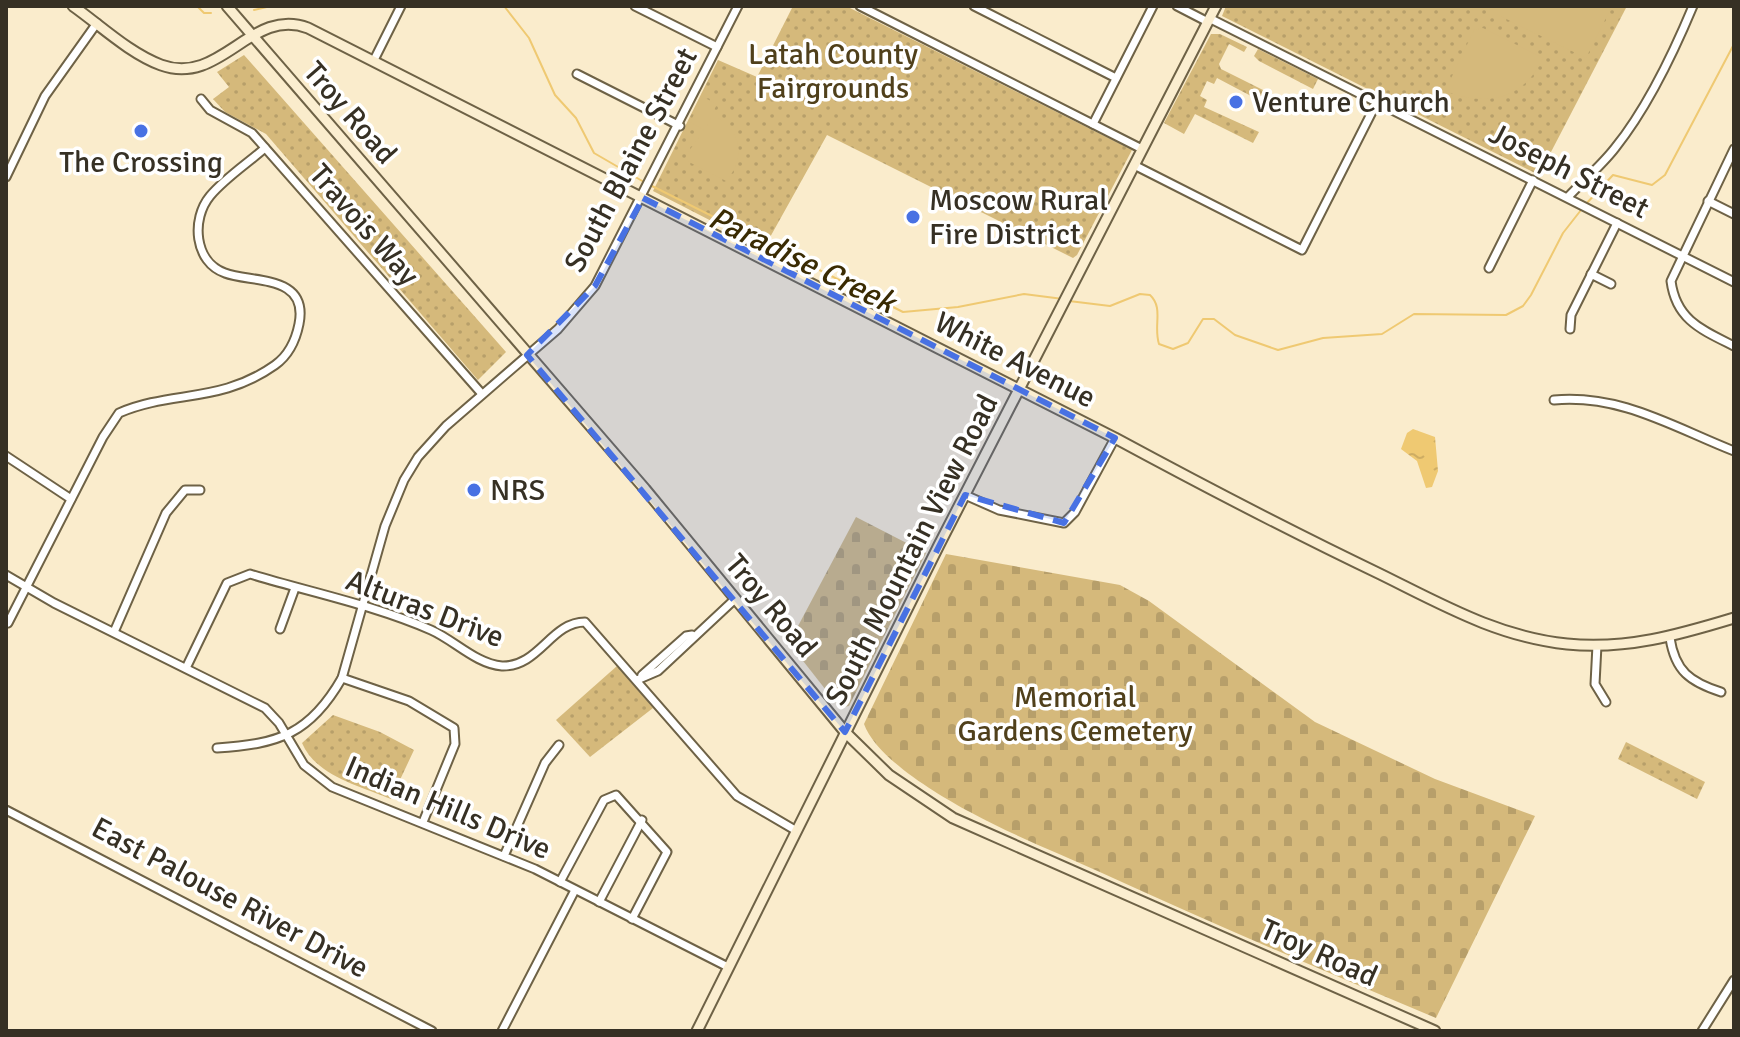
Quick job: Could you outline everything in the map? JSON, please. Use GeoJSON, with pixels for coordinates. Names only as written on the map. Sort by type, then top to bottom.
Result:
{"type":"FeatureCollection","features":[{"type":"Feature","properties":{"kind":"street","name":"White Avenue"},"geometry":{"type":"LineString","coordinates":[[73,6],[140,54],[161,65],[179,68],[208,64],[267,26],[295,24],[374,60],[644,195],[1115,438],[1215,493],[1483,624],[1545,641],[1597,645],[1670,638],[1734,618]]}},
{"type":"Feature","properties":{"kind":"street","name":"Troy Road"},"geometry":{"type":"LineString","coordinates":[[227,6],[645,489],[845,732],[889,775],[953,818],[1435,1031]]}},
{"type":"Feature","properties":{"kind":"street"},"geometry":{"type":"LineString","coordinates":[[374,60],[401,6]]}},
{"type":"Feature","properties":{"kind":"street"},"geometry":{"type":"LineString","coordinates":[[635,6],[717,47]]}},
{"type":"Feature","properties":{"kind":"street","name":"South Blaine Street"},"geometry":{"type":"LineString","coordinates":[[217,748],[265,745],[286,737],[318,713],[342,678],[385,526],[404,480],[418,457],[446,426],[569,318],[595,286],[680,126],[738,6]]}},
{"type":"Feature","properties":{"kind":"street"},"geometry":{"type":"LineString","coordinates":[[860,6],[1142,149]]}},
{"type":"Feature","properties":{"kind":"street"},"geometry":{"type":"LineString","coordinates":[[974,6],[1116,78]]}},
{"type":"Feature","properties":{"kind":"street"},"geometry":{"type":"LineString","coordinates":[[1093,124],[1153,6]]}},
{"type":"Feature","properties":{"kind":"street","name":"Joseph Street"},"geometry":{"type":"LineString","coordinates":[[1177,6],[1377,102],[1734,282]]}},
{"type":"Feature","properties":{"kind":"street","name":"South Mountain View Road"},"geometry":{"type":"LineString","coordinates":[[697,1031],[795,830],[1216,6]]}},
{"type":"Feature","properties":{"kind":"street"},"geometry":{"type":"LineString","coordinates":[[1568,197],[1615,148],[1630,126],[1657,81],[1693,6]]}},
{"type":"Feature","properties":{"kind":"street"},"geometry":{"type":"LineString","coordinates":[[7,172],[45,96],[97,23]]}},
{"type":"Feature","properties":{"kind":"street"},"geometry":{"type":"LineString","coordinates":[[577,74],[680,126]]}},
{"type":"Feature","properties":{"kind":"street","name":"Travois Way"},"geometry":{"type":"LineString","coordinates":[[201,99],[210,110],[252,133],[482,394]]}},
{"type":"Feature","properties":{"kind":"street"},"geometry":{"type":"LineString","coordinates":[[1134,165],[1302,250],[1377,102]]}},
{"type":"Feature","properties":{"kind":"street"},"geometry":{"type":"LineString","coordinates":[[8,623],[119,413],[236,387],[275,365],[290,349],[300,317],[293,296],[272,280],[238,276],[216,269],[198,240],[197,228],[210,196],[265,148]]}},
{"type":"Feature","properties":{"kind":"street"},"geometry":{"type":"LineString","coordinates":[[1734,149],[1671,281],[1679,310],[1690,323],[1734,346]]}},
{"type":"Feature","properties":{"kind":"street"},"geometry":{"type":"LineString","coordinates":[[1489,268],[1533,180]]}},
{"type":"Feature","properties":{"kind":"street"},"geometry":{"type":"LineString","coordinates":[[1708,201],[1734,214]]}},
{"type":"Feature","properties":{"kind":"street"},"geometry":{"type":"LineString","coordinates":[[1570,329],[1571,315],[1617,223]]}},
{"type":"Feature","properties":{"kind":"street"},"geometry":{"type":"LineString","coordinates":[[1591,274],[1611,284]]}},
{"type":"Feature","properties":{"kind":"street"},"geometry":{"type":"LineString","coordinates":[[1554,400],[1589,398],[1627,406],[1734,451]]}},
{"type":"Feature","properties":{"kind":"street"},"geometry":{"type":"LineString","coordinates":[[965,495],[1022,516],[1064,523],[1072,517],[1115,438]]}},
{"type":"Feature","properties":{"kind":"street"},"geometry":{"type":"LineString","coordinates":[[6,456],[71,499]]}},
{"type":"Feature","properties":{"kind":"street"},"geometry":{"type":"LineString","coordinates":[[114,632],[166,513],[185,490],[200,490]]}},
{"type":"Feature","properties":{"kind":"street","name":"Alturas Drive"},"geometry":{"type":"LineString","coordinates":[[186,668],[227,583],[250,574],[432,631],[487,663],[502,666],[530,659],[565,627],[585,622],[737,796],[795,830]]}},
{"type":"Feature","properties":{"kind":"street","name":"Indian Hills Drive"},"geometry":{"type":"LineString","coordinates":[[6,575],[265,708],[304,765],[332,787],[504,856],[728,967]]}},
{"type":"Feature","properties":{"kind":"street"},"geometry":{"type":"LineString","coordinates":[[280,629],[295,588]]}},
{"type":"Feature","properties":{"kind":"street"},"geometry":{"type":"LineString","coordinates":[[637,680],[686,636],[692,635],[734,600]]}},
{"type":"Feature","properties":{"kind":"street"},"geometry":{"type":"LineString","coordinates":[[1670,638],[1673,656],[1683,674],[1721,692]]}},
{"type":"Feature","properties":{"kind":"street"},"geometry":{"type":"LineString","coordinates":[[1597,645],[1595,684],[1606,702]]}},
{"type":"Feature","properties":{"kind":"street"},"geometry":{"type":"LineString","coordinates":[[342,678],[409,701],[454,728],[455,744],[423,822]]}},
{"type":"Feature","properties":{"kind":"street"},"geometry":{"type":"LineString","coordinates":[[504,856],[545,763],[559,745]]}},
{"type":"Feature","properties":{"kind":"street"},"geometry":{"type":"LineString","coordinates":[[560,882],[604,800],[610,795],[624,800],[667,852],[632,919]]}},
{"type":"Feature","properties":{"kind":"street","name":"East Palouse River Drive"},"geometry":{"type":"LineString","coordinates":[[6,810],[432,1031]]}},
{"type":"Feature","properties":{"kind":"street"},"geometry":{"type":"LineString","coordinates":[[599,902],[642,820]]}},
{"type":"Feature","properties":{"kind":"street"},"geometry":{"type":"LineString","coordinates":[[502,1031],[575,890]]}},
{"type":"Feature","properties":{"kind":"street"},"geometry":{"type":"LineString","coordinates":[[1702,1031],[1730,991],[1734,980]]}},
{"type":"Feature","properties":{"kind":"highlighted area"},"geometry":{"type":"Polygon","coordinates":[[[643,198],[1115,438],[1064,523],[965,495],[845,732],[527,355],[595,286],[643,198]]]}},
{"type":"Feature","properties":{"kind":"green space","name":"Latah County Fairgrounds"},"geometry":{"type":"Polygon","coordinates":[[[793,6],[846,6],[1132,150],[1077,255],[1073,258],[827,135],[764,248],[653,191],[718,60],[757,77],[793,6]]]}},
{"type":"Feature","properties":{"kind":"green space"},"geometry":{"type":"Polygon","coordinates":[[[1226,6],[1627,6],[1539,175],[1222,16],[1226,6]]]}},
{"type":"Feature","properties":{"kind":"green space"},"geometry":{"type":"Polygon","coordinates":[[[1489,6],[1612,6],[1586,58],[1490,11],[1489,6]]]}},
{"type":"Feature","properties":{"kind":"green space"},"geometry":{"type":"Polygon","coordinates":[[[1483,28],[1543,58],[1535,72],[1514,91],[1489,99],[1445,91],[1474,30],[1483,28]]]}},
{"type":"Feature","properties":{"kind":"green space"},"geometry":{"type":"Polygon","coordinates":[[[1211,34],[1220,34],[1247,47],[1244,52],[1229,44],[1219,64],[1221,69],[1273,95],[1268,105],[1217,78],[1214,84],[1207,81],[1200,96],[1207,100],[1204,107],[1259,132],[1253,143],[1195,114],[1184,134],[1164,123],[1211,34]]]}},
{"type":"Feature","properties":{"kind":"green space"},"geometry":{"type":"Polygon","coordinates":[[[1258,49],[1318,79],[1313,89],[1259,61],[1254,56],[1258,49]]]}},
{"type":"Feature","properties":{"kind":"green space"},"geometry":{"type":"Polygon","coordinates":[[[244,55],[506,352],[478,380],[266,134],[225,112],[213,99],[229,87],[217,72],[244,55]]]}},
{"type":"Feature","properties":{"kind":"green space"},"geometry":{"type":"Polygon","coordinates":[[[703,97],[717,104],[707,126],[716,117],[736,138],[737,164],[726,181],[689,162],[686,155],[704,130],[690,122],[703,97]]]}},
{"type":"Feature","properties":{"kind":"green space"},"geometry":{"type":"Polygon","coordinates":[[[856,517],[926,553],[849,706],[840,708],[789,643],[856,517]]]}},
{"type":"Feature","properties":{"kind":"green space","name":"Memorial Gardens Cemetery"},"geometry":{"type":"Polygon","coordinates":[[[946,554],[1120,585],[1149,601],[1315,722],[1435,779],[1535,816],[1436,1018],[1002,828],[942,796],[881,750],[864,724],[946,554]]]}},
{"type":"Feature","properties":{"kind":"green space"},"geometry":{"type":"Polygon","coordinates":[[[617,666],[653,708],[590,757],[556,720],[617,666]]]}},
{"type":"Feature","properties":{"kind":"green space"},"geometry":{"type":"Polygon","coordinates":[[[333,715],[380,732],[414,750],[391,799],[328,772],[309,754],[302,743],[333,715]]]}},
{"type":"Feature","properties":{"kind":"green space"},"geometry":{"type":"Polygon","coordinates":[[[1626,742],[1705,782],[1697,799],[1618,759],[1626,742]]]}},
{"type":"Feature","properties":{"kind":"water"},"geometry":{"type":"Polygon","coordinates":[[[1413,429],[1435,437],[1438,471],[1432,487],[1426,488],[1417,461],[1401,449],[1407,433],[1413,429]]]}},
{"type":"Feature","properties":{"kind":"waterway","name":"Paradise Creek"},"geometry":{"type":"LineString","coordinates":[[197,6],[204,13],[211,13]]}},
{"type":"Feature","properties":{"kind":"waterway","name":"Paradise Creek"},"geometry":{"type":"LineString","coordinates":[[254,10],[271,6]]}},
{"type":"Feature","properties":{"kind":"waterway","name":"Paradise Creek"},"geometry":{"type":"LineString","coordinates":[[504,6],[529,38],[555,95],[576,118],[594,153],[644,182]]}},
{"type":"Feature","properties":{"kind":"waterway","name":"Paradise Creek"},"geometry":{"type":"LineString","coordinates":[[1585,205],[1613,175],[1652,185],[1665,175],[1734,44]]}},
{"type":"Feature","properties":{"kind":"waterway","name":"Paradise Creek"},"geometry":{"type":"LineString","coordinates":[[650,185],[903,312],[958,307],[1024,294],[1063,299]]}},
{"type":"Feature","properties":{"kind":"waterway","name":"Paradise Creek"},"geometry":{"type":"LineString","coordinates":[[1069,301],[1110,306],[1140,294],[1150,295],[1157,311],[1159,344],[1173,349],[1188,343],[1203,319],[1214,319],[1235,335],[1278,350],[1323,338],[1382,334],[1414,314],[1506,315],[1523,306],[1531,295],[1563,233],[1581,210]]}},
{"type":"Feature","properties":{"kind":"place","name":"Venture Church"},"geometry":{"type":"Point","coordinates":[1236,102]}},
{"type":"Feature","properties":{"kind":"place","name":"The Crossing"},"geometry":{"type":"Point","coordinates":[141,131]}},
{"type":"Feature","properties":{"kind":"place","name":"Moscow Rural Fire District"},"geometry":{"type":"Point","coordinates":[913,217]}},
{"type":"Feature","properties":{"kind":"place","name":"NRS"},"geometry":{"type":"Point","coordinates":[474,490]}}]}
